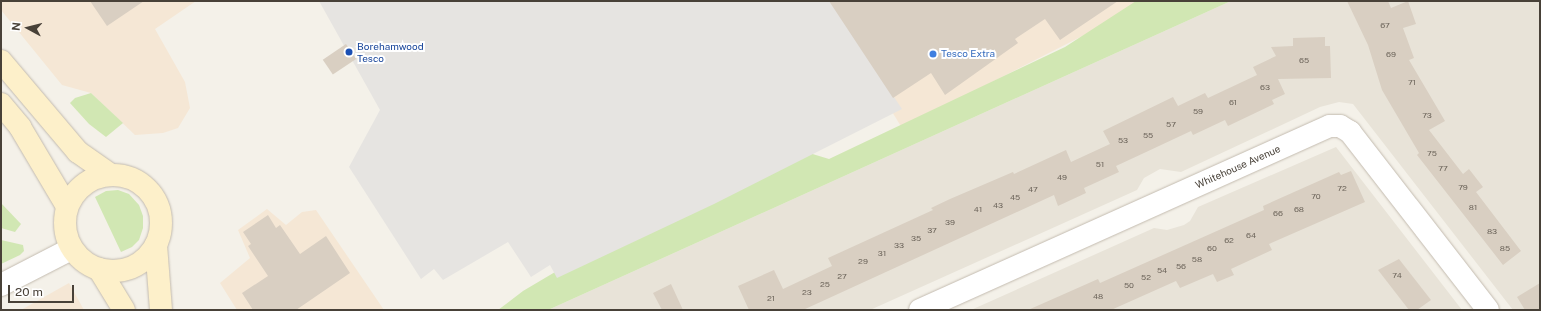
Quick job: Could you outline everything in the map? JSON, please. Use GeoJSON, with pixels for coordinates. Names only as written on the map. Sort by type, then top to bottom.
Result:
{"type":"FeatureCollection","features":[{"type":"Feature","properties":{"kind":"main road"},"geometry":{"type":"LineString","coordinates":[[1,61],[78,152],[109,174]]}},
{"type":"Feature","properties":{"kind":"main road"},"geometry":{"type":"LineString","coordinates":[[1,104],[20,127],[67,206]]}},
{"type":"Feature","properties":{"kind":"main road"},"geometry":{"type":"LineString","coordinates":[[156,245],[146,258],[132,268],[115,272],[99,269],[83,261],[72,249],[66,239],[64,228],[67,206],[74,193],[84,183],[98,176],[109,174],[120,174],[131,178],[141,183],[150,192],[157,202],[160,213],[161,225],[156,245],[162,310]]}},
{"type":"Feature","properties":{"kind":"main road"},"geometry":{"type":"LineString","coordinates":[[99,269],[124,310]]}},
{"type":"Feature","properties":{"kind":"street","name":"Whitehouse Avenue"},"geometry":{"type":"LineString","coordinates":[[920,310],[1330,126],[1340,126],[1350,132],[1488,310]]}},
{"type":"Feature","properties":{"kind":"street"},"geometry":{"type":"LineString","coordinates":[[1,285],[72,249]]}},
{"type":"Feature","properties":{"kind":"shaded area"},"geometry":{"type":"Polygon","coordinates":[[[1,1],[196,1],[155,29],[185,82],[190,108],[178,128],[163,133],[135,135],[91,93],[62,85],[1,10],[1,1]]]}},
{"type":"Feature","properties":{"kind":"shaded area"},"geometry":{"type":"Polygon","coordinates":[[[319,1],[830,1],[902,109],[714,204],[557,278],[550,265],[531,277],[508,242],[443,280],[434,269],[421,279],[349,167],[380,110],[319,1]]]}},
{"type":"Feature","properties":{"kind":"shaded area","name":"Tesco Extra"},"geometry":{"type":"Polygon","coordinates":[[[824,1],[1151,1],[902,128],[824,1]]]}},
{"type":"Feature","properties":{"kind":"shaded area"},"geometry":{"type":"Polygon","coordinates":[[[1231,1],[1540,1],[1540,310],[1513,310],[1353,104],[1339,102],[1320,107],[1181,172],[1160,169],[1144,178],[1137,190],[870,310],[548,310],[1231,1]]]}},
{"type":"Feature","properties":{"kind":"shaded area"},"geometry":{"type":"Polygon","coordinates":[[[1336,147],[1462,310],[971,310],[1154,228],[1167,230],[1184,225],[1190,221],[1198,207],[1336,147]]]}},
{"type":"Feature","properties":{"kind":"shaded area"},"geometry":{"type":"Polygon","coordinates":[[[267,209],[286,225],[302,212],[316,210],[384,310],[237,310],[220,283],[250,258],[238,230],[267,209]]]}},
{"type":"Feature","properties":{"kind":"shaded area"},"geometry":{"type":"Polygon","coordinates":[[[69,283],[84,310],[21,310],[69,283]]]}},
{"type":"Feature","properties":{"kind":"green space"},"geometry":{"type":"Polygon","coordinates":[[[1136,1],[1231,1],[548,310],[498,310],[523,291],[702,185],[806,152],[829,159],[1065,47],[1136,1]]]}},
{"type":"Feature","properties":{"kind":"green space"},"geometry":{"type":"Polygon","coordinates":[[[91,93],[123,123],[106,137],[89,124],[70,103],[75,98],[91,93]]]}},
{"type":"Feature","properties":{"kind":"green space"},"geometry":{"type":"Polygon","coordinates":[[[118,190],[129,194],[139,205],[143,216],[143,228],[139,240],[132,247],[121,252],[95,197],[106,191],[118,190]]]}},
{"type":"Feature","properties":{"kind":"green space"},"geometry":{"type":"Polygon","coordinates":[[[1,203],[21,224],[15,232],[1,228],[1,203]]]}},
{"type":"Feature","properties":{"kind":"green space"},"geometry":{"type":"Polygon","coordinates":[[[1,240],[23,245],[24,251],[20,255],[1,264],[1,240]]]}},
{"type":"Feature","properties":{"kind":"building"},"geometry":{"type":"Polygon","coordinates":[[[90,1],[144,1],[107,26],[90,1]]]}},
{"type":"Feature","properties":{"kind":"building","name":"Tesco Extra"},"geometry":{"type":"Polygon","coordinates":[[[829,1],[1118,1],[1060,40],[1045,19],[1015,39],[1018,43],[945,95],[931,73],[893,98],[829,1]]]}},
{"type":"Feature","properties":{"kind":"building"},"geometry":{"type":"Polygon","coordinates":[[[1347,1],[1388,1],[1391,8],[1408,1],[1416,24],[1403,28],[1414,58],[1409,60],[1445,121],[1429,130],[1463,174],[1469,169],[1483,187],[1476,192],[1521,251],[1503,265],[1417,155],[1419,153],[1382,90],[1368,45],[1347,1]]]}},
{"type":"Feature","properties":{"kind":"building"},"geometry":{"type":"Polygon","coordinates":[[[1325,37],[1325,46],[1330,46],[1331,78],[1278,79],[1285,94],[1272,100],[1274,104],[1228,126],[1225,120],[1193,135],[1191,131],[1116,166],[1119,172],[1084,188],[1086,193],[1058,206],[1054,195],[803,310],[749,310],[738,286],[774,270],[783,289],[832,266],[828,258],[933,210],[931,208],[950,199],[1013,172],[1014,174],[1066,150],[1071,162],[1110,144],[1103,131],[1173,97],[1178,106],[1205,93],[1208,98],[1257,75],[1253,67],[1276,56],[1271,47],[1293,46],[1293,38],[1325,37]]]}},
{"type":"Feature","properties":{"kind":"building"},"geometry":{"type":"Polygon","coordinates":[[[346,44],[356,59],[333,75],[323,60],[346,44]]]}},
{"type":"Feature","properties":{"kind":"building"},"geometry":{"type":"Polygon","coordinates":[[[1351,171],[1365,202],[1269,244],[1272,250],[1231,269],[1234,275],[1217,282],[1213,274],[1180,288],[1176,281],[1111,310],[1028,310],[1098,279],[1100,283],[1264,210],[1263,206],[1339,172],[1341,175],[1351,171]]]}},
{"type":"Feature","properties":{"kind":"building"},"geometry":{"type":"Polygon","coordinates":[[[268,215],[276,228],[280,225],[300,254],[326,236],[350,273],[296,310],[253,310],[242,293],[268,276],[248,246],[251,244],[243,232],[268,215]]]}},
{"type":"Feature","properties":{"kind":"building"},"geometry":{"type":"Polygon","coordinates":[[[1399,259],[1431,300],[1417,310],[1409,310],[1378,270],[1399,259]]]}},
{"type":"Feature","properties":{"kind":"building"},"geometry":{"type":"Polygon","coordinates":[[[1540,283],[1540,310],[1525,310],[1517,297],[1540,283]]]}},
{"type":"Feature","properties":{"kind":"building"},"geometry":{"type":"Polygon","coordinates":[[[671,284],[683,310],[662,310],[653,293],[671,284]]]}},
{"type":"Feature","properties":{"kind":"place","name":"Borehamwood Tesco"},"geometry":{"type":"Point","coordinates":[349,52]}},
{"type":"Feature","properties":{"kind":"place","name":"Tesco Extra"},"geometry":{"type":"Point","coordinates":[933,54]}}]}
